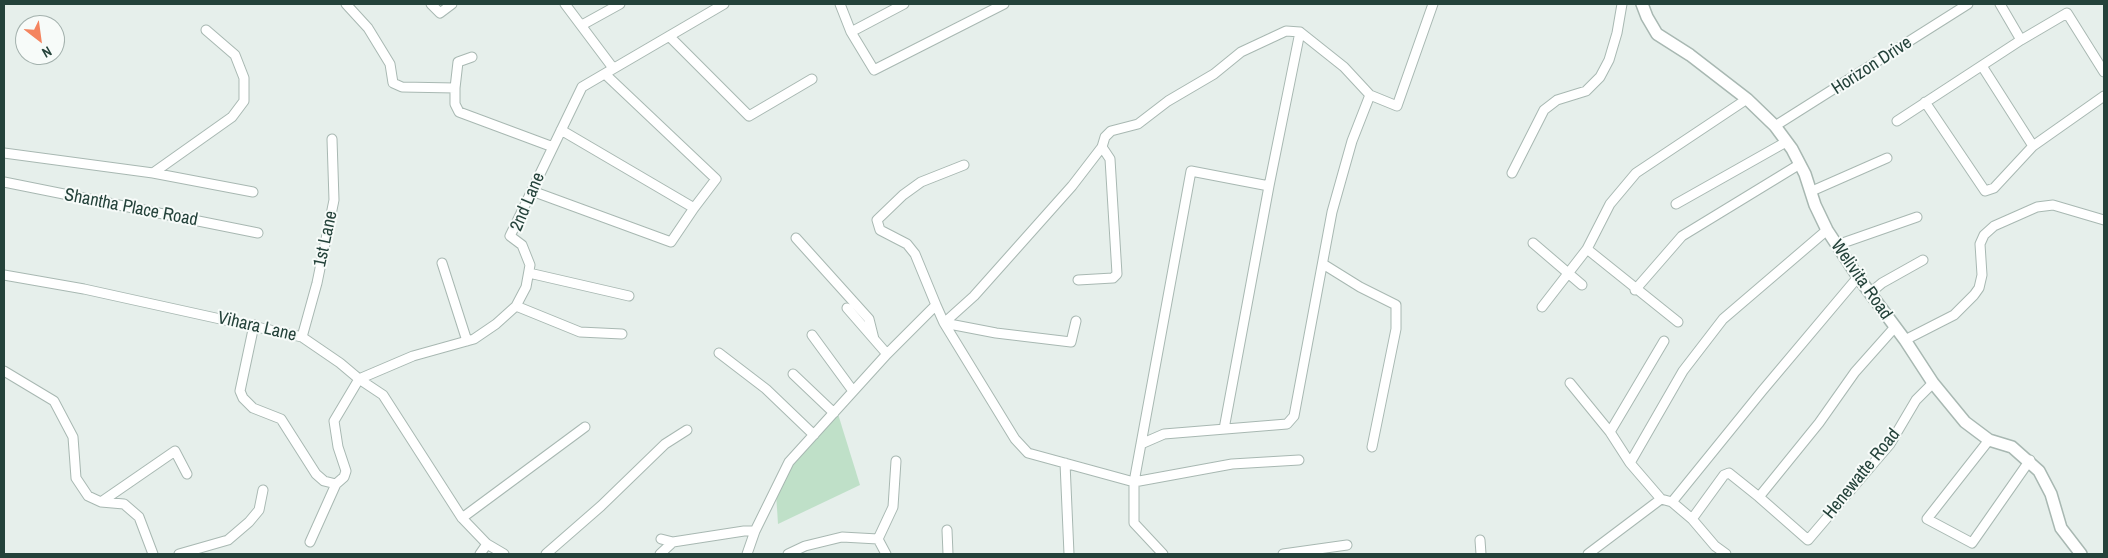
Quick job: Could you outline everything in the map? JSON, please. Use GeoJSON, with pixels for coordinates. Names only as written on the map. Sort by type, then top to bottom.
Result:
{"type":"FeatureCollection","features":[{"type":"Feature","properties":{"kind":"street"},"geometry":{"type":"LineString","coordinates":[[346,4],[368,28],[390,64],[394,83],[402,87],[455,88]]}},
{"type":"Feature","properties":{"kind":"street"},"geometry":{"type":"LineString","coordinates":[[431,4],[440,13],[452,4]]}},
{"type":"Feature","properties":{"kind":"street"},"geometry":{"type":"LineString","coordinates":[[565,4],[613,68]]}},
{"type":"Feature","properties":{"kind":"street"},"geometry":{"type":"LineString","coordinates":[[582,25],[620,4]]}},
{"type":"Feature","properties":{"kind":"street","name":"2nd Lane"},"geometry":{"type":"LineString","coordinates":[[359,379],[413,356],[474,339],[496,324],[516,306],[526,287],[530,265],[522,245],[510,236],[582,87],[724,4]]}},
{"type":"Feature","properties":{"kind":"street"},"geometry":{"type":"LineString","coordinates":[[840,4],[852,32],[874,70],[1004,4]]}},
{"type":"Feature","properties":{"kind":"street"},"geometry":{"type":"LineString","coordinates":[[852,32],[904,4]]}},
{"type":"Feature","properties":{"kind":"street"},"geometry":{"type":"LineString","coordinates":[[944,323],[974,296],[1072,186],[1102,147],[1105,137],[1111,131],[1138,124],[1168,101],[1214,74],[1241,52],[1286,31],[1300,32],[1344,67],[1370,95],[1397,106],[1433,4]]}},
{"type":"Feature","properties":{"kind":"street"},"geometry":{"type":"LineString","coordinates":[[1512,174],[1544,110],[1557,100],[1586,90],[1600,77],[1609,60],[1617,33],[1622,4]]}},
{"type":"Feature","properties":{"kind":"street","name":"Welivita Road"},"geometry":{"type":"LineString","coordinates":[[1642,4],[1657,34],[1690,55],[1746,99],[1775,126],[1800,164],[1812,191],[1815,205],[1827,230],[1858,278],[1905,340],[1933,383],[1966,422],[1989,440],[2012,447],[2030,460],[2039,470],[2046,482],[2061,528],[2081,554]]}},
{"type":"Feature","properties":{"kind":"street","name":"Horizon Drive"},"geometry":{"type":"LineString","coordinates":[[1775,126],[1968,4]]}},
{"type":"Feature","properties":{"kind":"street"},"geometry":{"type":"LineString","coordinates":[[2000,4],[2021,40]]}},
{"type":"Feature","properties":{"kind":"street"},"geometry":{"type":"LineString","coordinates":[[1898,121],[2021,40],[2067,13],[2104,72]]}},
{"type":"Feature","properties":{"kind":"street"},"geometry":{"type":"LineString","coordinates":[[153,173],[232,117],[244,101],[244,78],[235,55],[206,30]]}},
{"type":"Feature","properties":{"kind":"street"},"geometry":{"type":"LineString","coordinates":[[1224,429],[1300,32]]}},
{"type":"Feature","properties":{"kind":"street"},"geometry":{"type":"LineString","coordinates":[[669,36],[749,116],[812,79]]}},
{"type":"Feature","properties":{"kind":"street"},"geometry":{"type":"LineString","coordinates":[[472,58],[458,62],[455,88],[455,104],[458,112],[553,147]]}},
{"type":"Feature","properties":{"kind":"street"},"geometry":{"type":"LineString","coordinates":[[1982,66],[2033,146]]}},
{"type":"Feature","properties":{"kind":"street"},"geometry":{"type":"LineString","coordinates":[[532,190],[671,242],[716,179],[605,74]]}},
{"type":"Feature","properties":{"kind":"street"},"geometry":{"type":"LineString","coordinates":[[1141,444],[1164,434],[1287,424],[1294,416],[1335,203],[1352,141],[1370,95]]}},
{"type":"Feature","properties":{"kind":"street"},"geometry":{"type":"LineString","coordinates":[[1925,102],[1985,191],[1994,188],[2033,146],[2104,96]]}},
{"type":"Feature","properties":{"kind":"street"},"geometry":{"type":"LineString","coordinates":[[1542,307],[1586,249],[1610,204],[1636,173],[1746,99]]}},
{"type":"Feature","properties":{"kind":"street"},"geometry":{"type":"LineString","coordinates":[[561,130],[694,208]]}},
{"type":"Feature","properties":{"kind":"street","name":"1st Lane"},"geometry":{"type":"LineString","coordinates":[[302,337],[317,283],[334,200],[332,139]]}},
{"type":"Feature","properties":{"kind":"street"},"geometry":{"type":"LineString","coordinates":[[1676,204],[1786,142]]}},
{"type":"Feature","properties":{"kind":"street"},"geometry":{"type":"LineString","coordinates":[[1078,280],[1113,278],[1117,274],[1110,159],[1102,147]]}},
{"type":"Feature","properties":{"kind":"street"},"geometry":{"type":"LineString","coordinates":[[4,154],[153,173],[253,192]]}},
{"type":"Feature","properties":{"kind":"street"},"geometry":{"type":"LineString","coordinates":[[1812,191],[1887,158]]}},
{"type":"Feature","properties":{"kind":"street"},"geometry":{"type":"LineString","coordinates":[[1636,290],[1682,236],[1800,164]]}},
{"type":"Feature","properties":{"kind":"street"},"geometry":{"type":"LineString","coordinates":[[964,165],[922,182],[903,195],[877,220],[880,230],[907,244],[915,254],[944,323],[1016,438],[1028,453],[1134,482],[1232,464],[1299,460]]}},
{"type":"Feature","properties":{"kind":"street"},"geometry":{"type":"LineString","coordinates":[[1163,554],[1134,523],[1134,482],[1191,171],[1269,186]]}},
{"type":"Feature","properties":{"kind":"street","name":"Shantha Place Road"},"geometry":{"type":"LineString","coordinates":[[4,182],[258,233]]}},
{"type":"Feature","properties":{"kind":"street"},"geometry":{"type":"LineString","coordinates":[[1905,340],[1954,315],[1979,288],[1982,275],[1980,244],[1984,235],[1994,226],[2037,207],[2053,205],[2104,220]]}},
{"type":"Feature","properties":{"kind":"street"},"geometry":{"type":"LineString","coordinates":[[1837,244],[1918,217]]}},
{"type":"Feature","properties":{"kind":"street"},"geometry":{"type":"LineString","coordinates":[[1630,463],[1683,371],[1723,319],[1827,230]]}},
{"type":"Feature","properties":{"kind":"street"},"geometry":{"type":"LineString","coordinates":[[796,238],[869,319],[874,339]]}},
{"type":"Feature","properties":{"kind":"street"},"geometry":{"type":"LineString","coordinates":[[1533,243],[1582,285]]}},
{"type":"Feature","properties":{"kind":"street"},"geometry":{"type":"LineString","coordinates":[[1586,249],[1678,322]]}},
{"type":"Feature","properties":{"kind":"street"},"geometry":{"type":"LineString","coordinates":[[1870,293],[1882,283],[1923,260]]}},
{"type":"Feature","properties":{"kind":"street"},"geometry":{"type":"LineString","coordinates":[[442,263],[467,341]]}},
{"type":"Feature","properties":{"kind":"street"},"geometry":{"type":"LineString","coordinates":[[1323,264],[1360,287],[1396,305],[1396,329],[1372,447]]}},
{"type":"Feature","properties":{"kind":"street"},"geometry":{"type":"LineString","coordinates":[[528,273],[629,296]]}},
{"type":"Feature","properties":{"kind":"street","name":"Vihara Lane"},"geometry":{"type":"LineString","coordinates":[[4,275],[84,288],[302,337],[383,395],[462,518],[487,544],[504,554]]}},
{"type":"Feature","properties":{"kind":"street"},"geometry":{"type":"LineString","coordinates":[[1672,502],[1762,391],[1858,278]]}},
{"type":"Feature","properties":{"kind":"street"},"geometry":{"type":"LineString","coordinates":[[747,554],[755,531],[789,462],[887,354],[936,305]]}},
{"type":"Feature","properties":{"kind":"street"},"geometry":{"type":"LineString","coordinates":[[516,306],[580,332],[622,334]]}},
{"type":"Feature","properties":{"kind":"street"},"geometry":{"type":"LineString","coordinates":[[846,308],[887,354]]}},
{"type":"Feature","properties":{"kind":"street"},"geometry":{"type":"LineString","coordinates":[[944,323],[996,333],[1071,342],[1076,321]]}},
{"type":"Feature","properties":{"kind":"street"},"geometry":{"type":"LineString","coordinates":[[254,325],[240,391],[243,398],[253,408],[281,418],[316,474],[324,481],[336,484]]}},
{"type":"Feature","properties":{"kind":"street"},"geometry":{"type":"LineString","coordinates":[[1692,519],[1724,475],[1730,473],[1759,497],[1819,423],[1855,372],[1895,327]]}},
{"type":"Feature","properties":{"kind":"street"},"geometry":{"type":"LineString","coordinates":[[812,335],[853,391]]}},
{"type":"Feature","properties":{"kind":"street"},"geometry":{"type":"LineString","coordinates":[[1610,432],[1664,340]]}},
{"type":"Feature","properties":{"kind":"street"},"geometry":{"type":"LineString","coordinates":[[719,353],[766,389],[814,434]]}},
{"type":"Feature","properties":{"kind":"street"},"geometry":{"type":"LineString","coordinates":[[4,371],[54,401],[72,437],[76,478],[88,496],[100,502],[124,504],[139,517],[153,554]]}},
{"type":"Feature","properties":{"kind":"street"},"geometry":{"type":"LineString","coordinates":[[793,374],[834,413]]}},
{"type":"Feature","properties":{"kind":"street"},"geometry":{"type":"LineString","coordinates":[[310,542],[336,484],[344,478],[346,471],[338,446],[334,421],[359,379]]}},
{"type":"Feature","properties":{"kind":"street"},"geometry":{"type":"LineString","coordinates":[[1570,383],[1610,432],[1630,463],[1661,499],[1672,502],[1692,519],[1715,546],[1726,554]]}},
{"type":"Feature","properties":{"kind":"street","name":"Henewatte Road"},"geometry":{"type":"LineString","coordinates":[[1759,497],[1808,540],[1890,444],[1916,400],[1933,383]]}},
{"type":"Feature","properties":{"kind":"street"},"geometry":{"type":"LineString","coordinates":[[462,518],[585,427]]}},
{"type":"Feature","properties":{"kind":"street"},"geometry":{"type":"LineString","coordinates":[[546,554],[601,506],[665,444],[688,430]]}},
{"type":"Feature","properties":{"kind":"street"},"geometry":{"type":"LineString","coordinates":[[1989,440],[1927,519],[1972,543],[2030,460]]}},
{"type":"Feature","properties":{"kind":"street"},"geometry":{"type":"LineString","coordinates":[[100,502],[175,451],[187,474]]}},
{"type":"Feature","properties":{"kind":"street"},"geometry":{"type":"LineString","coordinates":[[878,539],[893,507],[896,461]]}},
{"type":"Feature","properties":{"kind":"street"},"geometry":{"type":"LineString","coordinates":[[1065,463],[1069,554]]}},
{"type":"Feature","properties":{"kind":"street"},"geometry":{"type":"LineString","coordinates":[[179,554],[228,540],[249,522],[259,510],[263,490]]}},
{"type":"Feature","properties":{"kind":"street"},"geometry":{"type":"LineString","coordinates":[[1588,554],[1661,499]]}},
{"type":"Feature","properties":{"kind":"street"},"geometry":{"type":"LineString","coordinates":[[947,530],[948,554]]}},
{"type":"Feature","properties":{"kind":"street"},"geometry":{"type":"LineString","coordinates":[[661,539],[672,542],[755,531]]}},
{"type":"Feature","properties":{"kind":"street"},"geometry":{"type":"LineString","coordinates":[[788,554],[805,546],[842,537],[878,539]]}},
{"type":"Feature","properties":{"kind":"street"},"geometry":{"type":"LineString","coordinates":[[878,539],[886,554]]}},
{"type":"Feature","properties":{"kind":"street"},"geometry":{"type":"LineString","coordinates":[[1480,540],[1481,554]]}},
{"type":"Feature","properties":{"kind":"street"},"geometry":{"type":"LineString","coordinates":[[660,554],[672,542]]}},
{"type":"Feature","properties":{"kind":"street"},"geometry":{"type":"LineString","coordinates":[[480,554],[487,544]]}},
{"type":"Feature","properties":{"kind":"street"},"geometry":{"type":"LineString","coordinates":[[1282,554],[1347,546]]}},
{"type":"Feature","properties":{"kind":"green space"},"geometry":{"type":"Polygon","coordinates":[[[838,414],[860,485],[778,524],[776,493],[793,464],[838,414]]]}}]}
